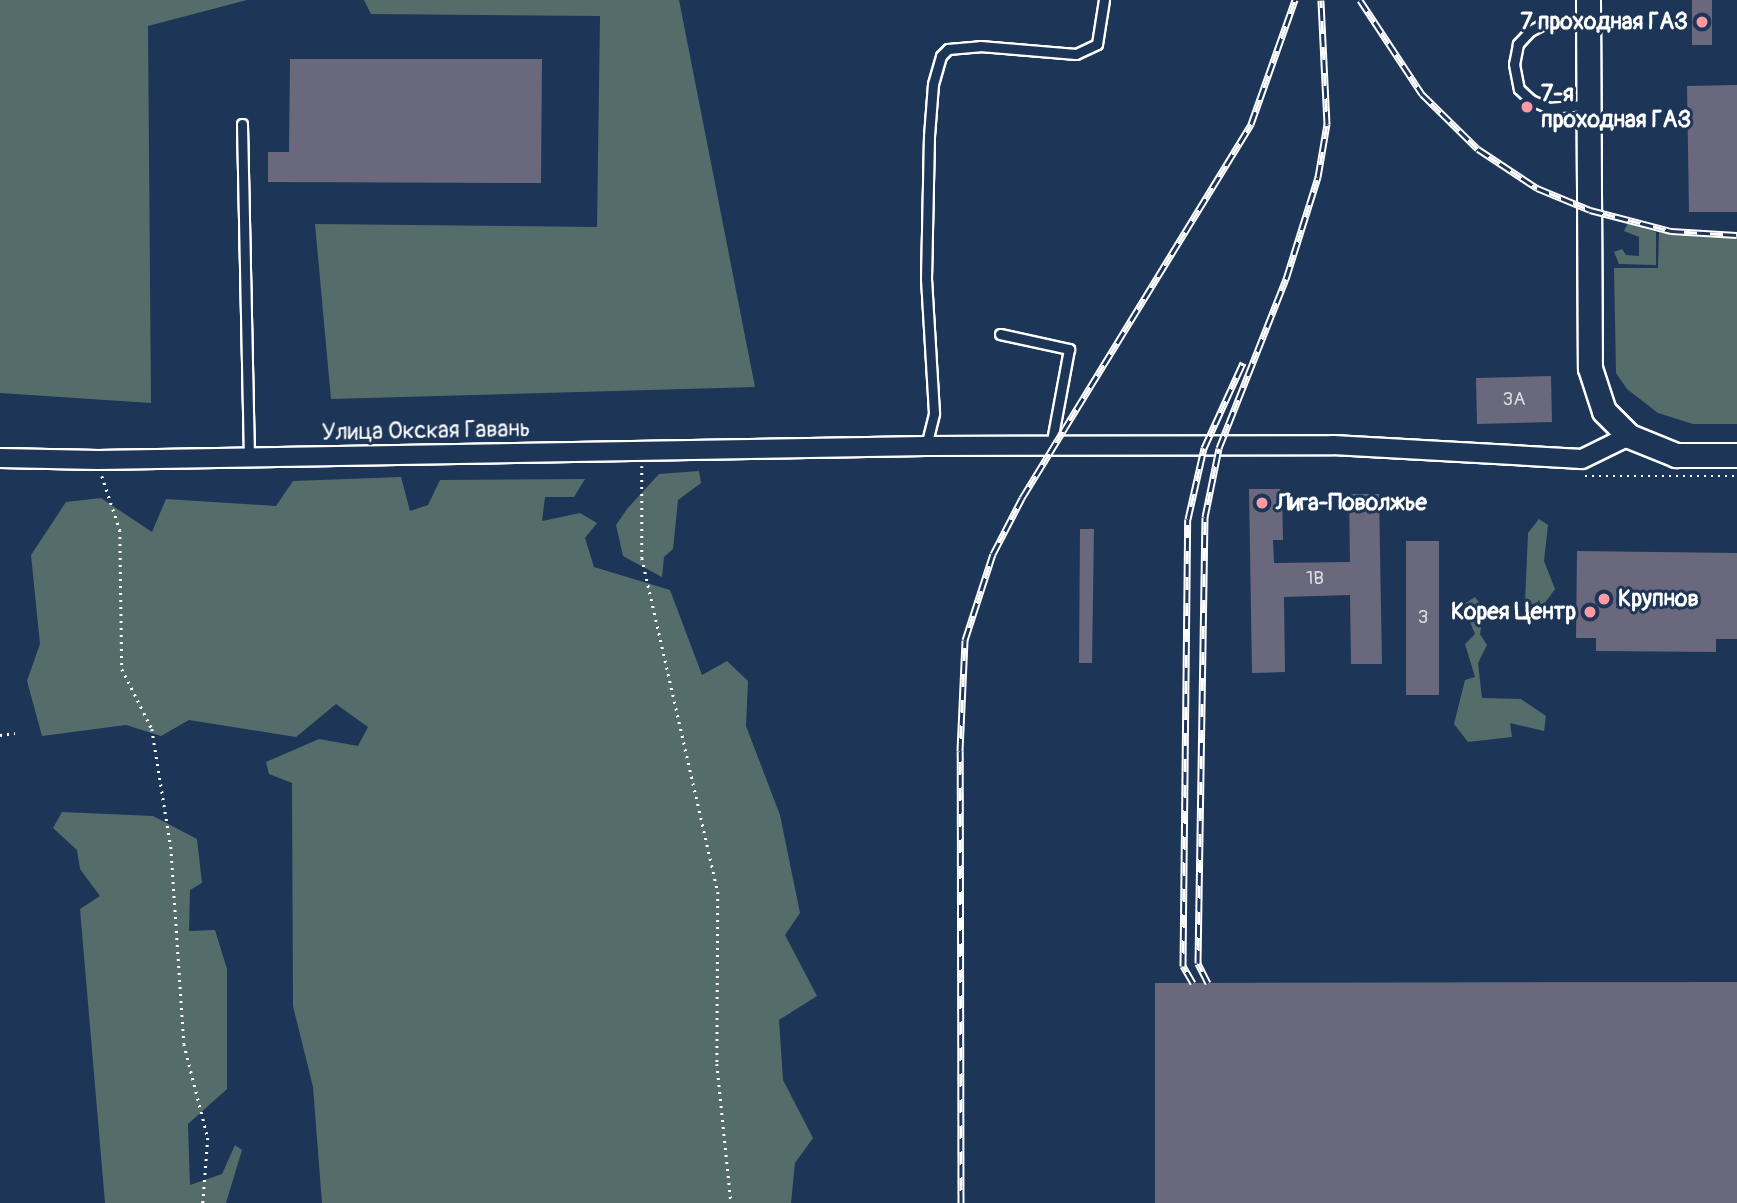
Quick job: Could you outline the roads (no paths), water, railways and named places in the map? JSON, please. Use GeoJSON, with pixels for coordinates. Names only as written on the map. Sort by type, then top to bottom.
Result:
{"type":"FeatureCollection","features":[{"type":"Feature","properties":{"kind":"street"},"geometry":{"type":"LineString","coordinates":[[1588,0],[1590,368],[1604,411],[1629,436],[1676,455],[1737,455]]}},
{"type":"Feature","properties":{"kind":"street","name":"Улица Окская Гавань"},"geometry":{"type":"LineString","coordinates":[[0,458],[97,460],[926,446],[1333,445],[1582,458],[1629,436]]}},
{"type":"Feature","properties":{"kind":"lane"},"geometry":{"type":"LineString","coordinates":[[926,446],[934,413],[926,279],[929,136],[933,84],[941,56],[948,49],[980,46],[1076,54],[1097,44],[1104,0]]}},
{"type":"Feature","properties":{"kind":"lane"},"geometry":{"type":"LineString","coordinates":[[1587,24],[1545,23],[1530,31],[1518,44],[1514,64],[1519,89],[1531,100],[1549,108],[1587,106]]}},
{"type":"Feature","properties":{"kind":"lane"},"geometry":{"type":"LineString","coordinates":[[242,124],[249,458]]}},
{"type":"Feature","properties":{"kind":"lane"},"geometry":{"type":"LineString","coordinates":[[1000,334],[1069,349],[1051,447]]}},
{"type":"Feature","properties":{"kind":"railway"},"geometry":{"type":"LineString","coordinates":[[961,1203],[960,751],[965,640],[993,554],[1022,498],[1251,124],[1295,0]]}},
{"type":"Feature","properties":{"kind":"railway"},"geometry":{"type":"LineString","coordinates":[[1208,983],[1198,963],[1205,517],[1219,448],[1286,279],[1318,177],[1327,124],[1321,0]]}},
{"type":"Feature","properties":{"kind":"railway"},"geometry":{"type":"LineString","coordinates":[[1360,0],[1422,94],[1478,149],[1537,188],[1590,210],[1671,231],[1737,235]]}},
{"type":"Feature","properties":{"kind":"railway"},"geometry":{"type":"LineString","coordinates":[[1193,983],[1183,966],[1188,519],[1204,448],[1243,363]]}},
{"type":"Feature","properties":{"kind":"place","name":"7 проходная ГАЗ"},"geometry":{"type":"Point","coordinates":[1702,22]}},
{"type":"Feature","properties":{"kind":"place","name":"7-я проходная ГАЗ"},"geometry":{"type":"Point","coordinates":[1527,107]}},
{"type":"Feature","properties":{"kind":"place","name":"Лига-Поволжье"},"geometry":{"type":"Point","coordinates":[1262,503]}},
{"type":"Feature","properties":{"kind":"place","name":"Крупнов"},"geometry":{"type":"Point","coordinates":[1604,599]}},
{"type":"Feature","properties":{"kind":"place","name":"Корея Центр"},"geometry":{"type":"Point","coordinates":[1590,612]}}]}
